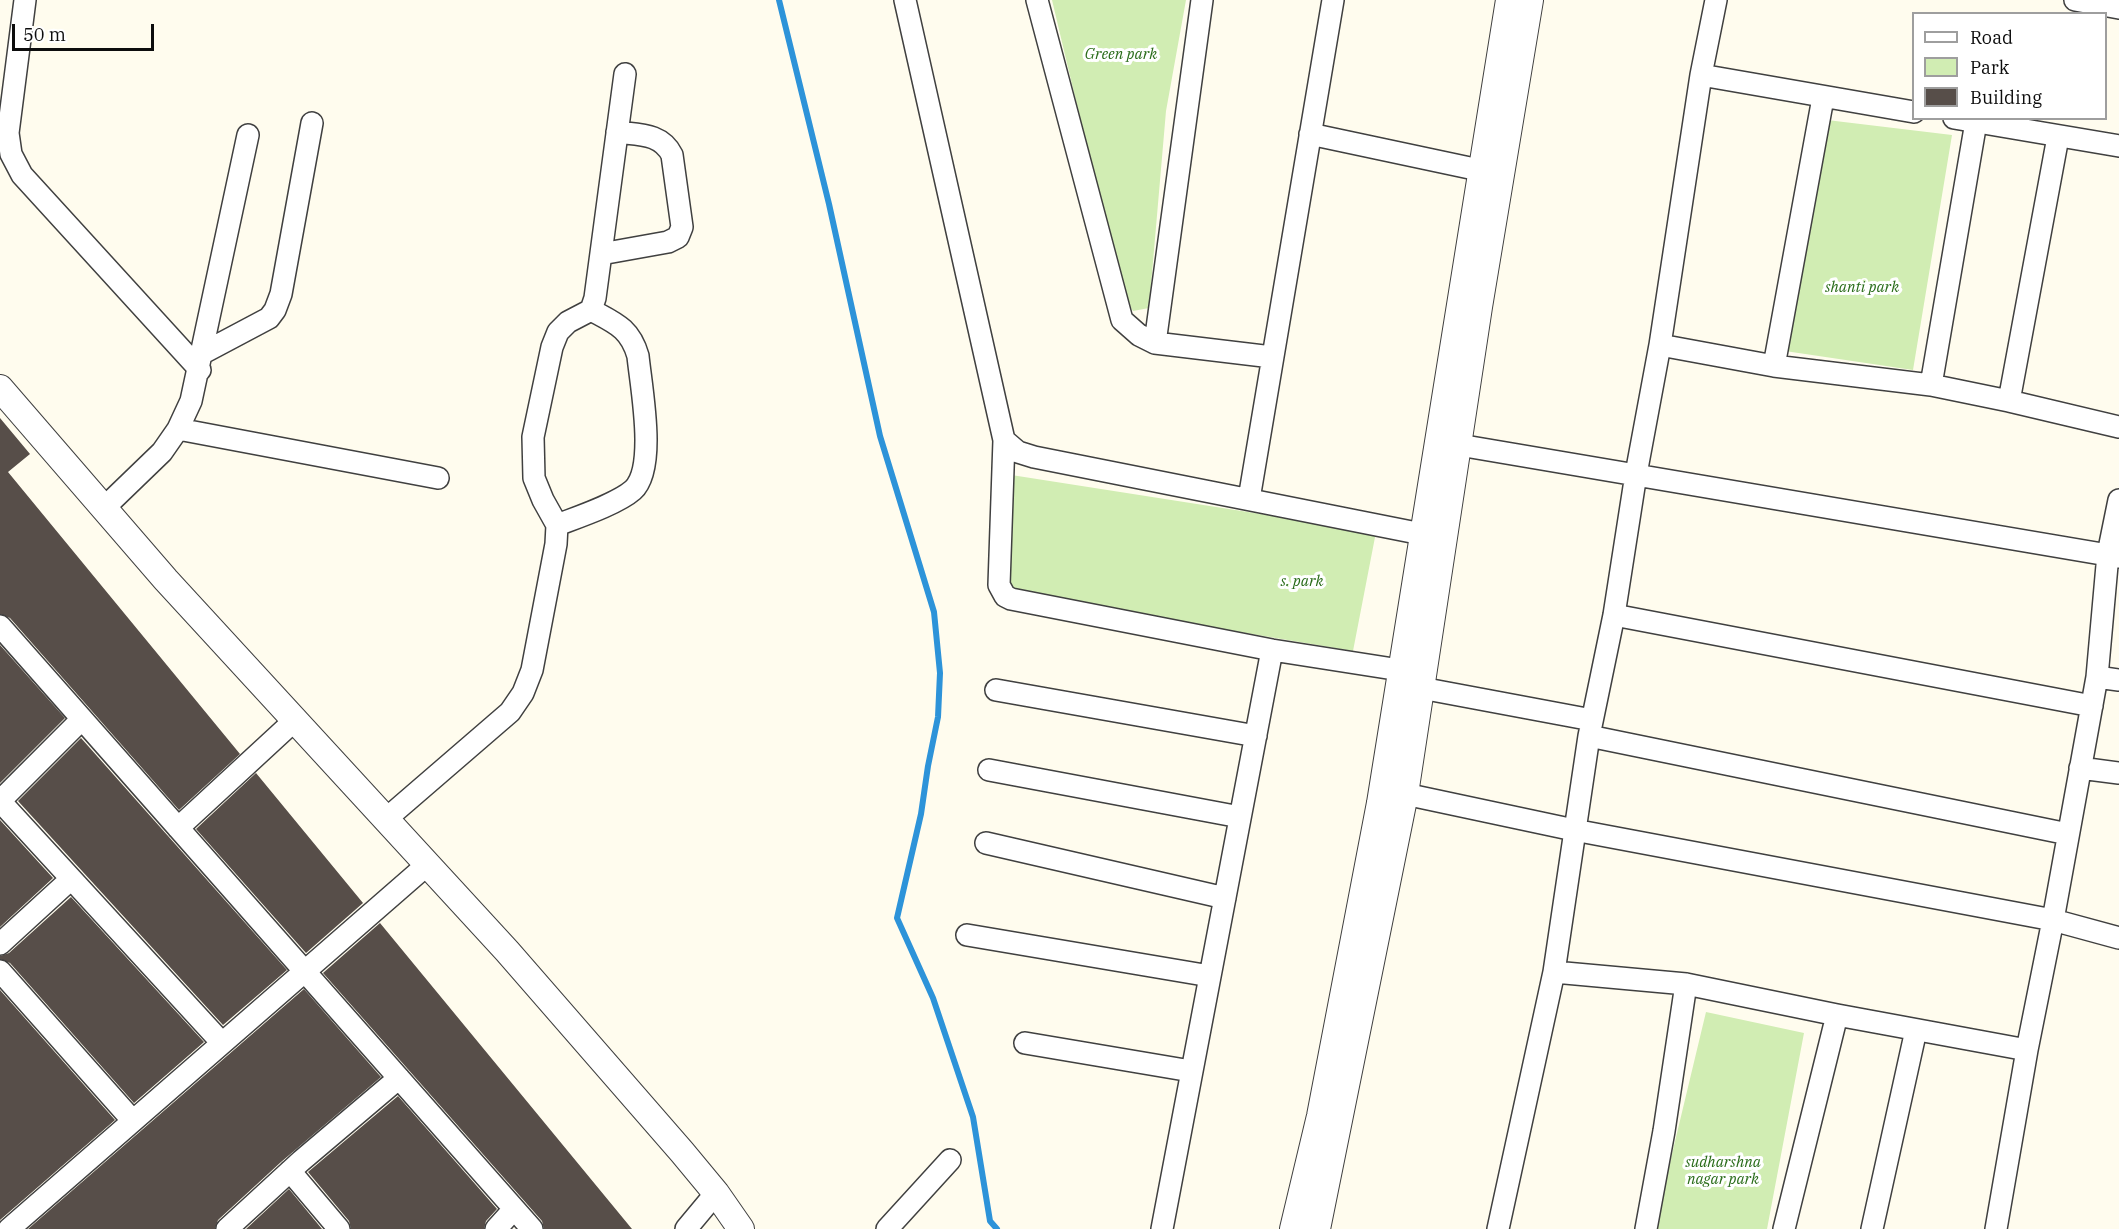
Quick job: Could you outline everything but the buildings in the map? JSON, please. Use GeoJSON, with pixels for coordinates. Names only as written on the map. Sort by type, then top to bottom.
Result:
{"type":"FeatureCollection","features":[{"type":"Feature","properties":{"kind":"street"},"geometry":{"type":"LineString","coordinates":[[25,0],[8,133],[11,154],[22,175],[201,361]]}},
{"type":"Feature","properties":{"kind":"street"},"geometry":{"type":"LineString","coordinates":[[905,0],[1004,440],[999,585],[1005,596],[1272,650],[1400,670]]}},
{"type":"Feature","properties":{"kind":"street"},"geometry":{"type":"LineString","coordinates":[[1038,0],[1122,320],[1139,336],[1155,342],[1272,357]]}},
{"type":"Feature","properties":{"kind":"street"},"geometry":{"type":"LineString","coordinates":[[1155,342],[1202,0]]}},
{"type":"Feature","properties":{"kind":"street"},"geometry":{"type":"LineString","coordinates":[[1249,499],[1333,0]]}},
{"type":"Feature","properties":{"kind":"street"},"geometry":{"type":"LineString","coordinates":[[1293,1229],[1327,1081],[1380,803],[1400,670],[1433,537],[1459,445],[1479,307],[1509,0]]}},
{"type":"Feature","properties":{"kind":"street"},"geometry":{"type":"LineString","coordinates":[[1317,1229],[1405,794],[1421,688],[1433,537],[1453,357],[1530,0]]}},
{"type":"Feature","properties":{"kind":"street"},"geometry":{"type":"LineString","coordinates":[[1498,1229],[1554,972],[1591,728],[1614,615],[1636,474],[1660,345],[1701,75],[1716,0]]}},
{"type":"Feature","properties":{"kind":"street"},"geometry":{"type":"LineString","coordinates":[[2075,0],[2119,8]]}},
{"type":"Feature","properties":{"kind":"street"},"geometry":{"type":"LineString","coordinates":[[386,819],[510,712],[523,693],[532,670],[556,544],[557,525],[534,478],[533,436],[552,347],[558,332],[568,322],[591,310],[596,298],[625,74]]}},
{"type":"Feature","properties":{"kind":"street"},"geometry":{"type":"LineString","coordinates":[[1701,75],[1912,112]]}},
{"type":"Feature","properties":{"kind":"street"},"geometry":{"type":"LineString","coordinates":[[1774,366],[1823,98]]}},
{"type":"Feature","properties":{"kind":"street"},"geometry":{"type":"LineString","coordinates":[[1965,120],[2119,146]]}},
{"type":"Feature","properties":{"kind":"street"},"geometry":{"type":"LineString","coordinates":[[1931,385],[1976,122]]}},
{"type":"Feature","properties":{"kind":"street"},"geometry":{"type":"LineString","coordinates":[[201,361],[261,323],[276,310],[281,294],[312,123]]}},
{"type":"Feature","properties":{"kind":"street"},"geometry":{"type":"LineString","coordinates":[[601,254],[668,242],[678,237],[682,228],[672,155],[666,144],[655,138],[617,132]]}},
{"type":"Feature","properties":{"kind":"street"},"geometry":{"type":"LineString","coordinates":[[1310,134],[1491,173]]}},
{"type":"Feature","properties":{"kind":"street"},"geometry":{"type":"LineString","coordinates":[[104,508],[162,452],[178,429],[191,401],[248,135]]}},
{"type":"Feature","properties":{"kind":"street"},"geometry":{"type":"LineString","coordinates":[[2009,401],[2058,136]]}},
{"type":"Feature","properties":{"kind":"street"},"geometry":{"type":"LineString","coordinates":[[557,525],[615,501],[632,491],[645,470],[646,447],[636,348],[631,338],[617,324],[591,310]]}},
{"type":"Feature","properties":{"kind":"street"},"geometry":{"type":"LineString","coordinates":[[1660,345],[1774,366],[1931,385],[2119,428]]}},
{"type":"Feature","properties":{"kind":"street"},"geometry":{"type":"LineString","coordinates":[[0,388],[166,580],[507,951],[716,1193],[741,1229]]}},
{"type":"Feature","properties":{"kind":"street"},"geometry":{"type":"LineString","coordinates":[[178,429],[438,478]]}},
{"type":"Feature","properties":{"kind":"street"},"geometry":{"type":"LineString","coordinates":[[1004,440],[1018,452],[1034,457],[1433,537]]}},
{"type":"Feature","properties":{"kind":"street"},"geometry":{"type":"LineString","coordinates":[[1459,445],[2114,555]]}},
{"type":"Feature","properties":{"kind":"street"},"geometry":{"type":"LineString","coordinates":[[1996,1229],[2097,677],[2114,555],[2119,500]]}},
{"type":"Feature","properties":{"kind":"street"},"geometry":{"type":"LineString","coordinates":[[1614,615],[2092,706]]}},
{"type":"Feature","properties":{"kind":"street"},"geometry":{"type":"LineString","coordinates":[[0,626],[532,1229]]}},
{"type":"Feature","properties":{"kind":"street"},"geometry":{"type":"LineString","coordinates":[[1162,1229],[1272,650]]}},
{"type":"Feature","properties":{"kind":"street"},"geometry":{"type":"LineString","coordinates":[[2097,677],[2119,680]]}},
{"type":"Feature","properties":{"kind":"street"},"geometry":{"type":"LineString","coordinates":[[1421,688],[2068,834]]}},
{"type":"Feature","properties":{"kind":"street"},"geometry":{"type":"LineString","coordinates":[[996,690],[1256,736]]}},
{"type":"Feature","properties":{"kind":"street"},"geometry":{"type":"LineString","coordinates":[[82,719],[0,801],[222,1043]]}},
{"type":"Feature","properties":{"kind":"street"},"geometry":{"type":"LineString","coordinates":[[178,828],[295,720]]}},
{"type":"Feature","properties":{"kind":"street"},"geometry":{"type":"LineString","coordinates":[[2080,768],[2119,773]]}},
{"type":"Feature","properties":{"kind":"street"},"geometry":{"type":"LineString","coordinates":[[989,770],[1240,817]]}},
{"type":"Feature","properties":{"kind":"street"},"geometry":{"type":"LineString","coordinates":[[1405,794],[1574,830],[2053,920],[2119,938]]}},
{"type":"Feature","properties":{"kind":"street"},"geometry":{"type":"LineString","coordinates":[[986,843],[1225,898]]}},
{"type":"Feature","properties":{"kind":"street"},"geometry":{"type":"LineString","coordinates":[[9,1229],[428,864]]}},
{"type":"Feature","properties":{"kind":"street"},"geometry":{"type":"LineString","coordinates":[[0,944],[71,879]]}},
{"type":"Feature","properties":{"kind":"street"},"geometry":{"type":"LineString","coordinates":[[967,935],[1210,976]]}},
{"type":"Feature","properties":{"kind":"street"},"geometry":{"type":"LineString","coordinates":[[0,971],[133,1121]]}},
{"type":"Feature","properties":{"kind":"street"},"geometry":{"type":"LineString","coordinates":[[1554,972],[1686,984],[2027,1050]]}},
{"type":"Feature","properties":{"kind":"street"},"geometry":{"type":"LineString","coordinates":[[1646,1229],[1664,1131],[1686,984]]}},
{"type":"Feature","properties":{"kind":"street"},"geometry":{"type":"LineString","coordinates":[[1784,1229],[1837,1015]]}},
{"type":"Feature","properties":{"kind":"street"},"geometry":{"type":"LineString","coordinates":[[1872,1229],[1916,1030]]}},
{"type":"Feature","properties":{"kind":"street"},"geometry":{"type":"LineString","coordinates":[[1024,1043],[1191,1071]]}},
{"type":"Feature","properties":{"kind":"street"},"geometry":{"type":"LineString","coordinates":[[227,1229],[290,1171],[399,1078]]}},
{"type":"Feature","properties":{"kind":"street"},"geometry":{"type":"LineString","coordinates":[[887,1229],[950,1160]]}},
{"type":"Feature","properties":{"kind":"street"},"geometry":{"type":"LineString","coordinates":[[290,1171],[339,1229]]}},
{"type":"Feature","properties":{"kind":"street"},"geometry":{"type":"LineString","coordinates":[[686,1229],[716,1193]]}},
{"type":"Feature","properties":{"kind":"street"},"geometry":{"type":"LineString","coordinates":[[496,1229],[514,1209]]}},
{"type":"Feature","properties":{"kind":"green space","name":"Green park"},"geometry":{"type":"Polygon","coordinates":[[[1052,0],[1186,0],[1166,111],[1149,308],[1133,311],[1122,295],[1052,0]]]}},
{"type":"Feature","properties":{"kind":"green space","name":"shanti park"},"geometry":{"type":"Polygon","coordinates":[[[1827,120],[1952,135],[1913,370],[1785,351],[1827,120]]]}},
{"type":"Feature","properties":{"kind":"green space","name":"s. park"},"geometry":{"type":"Polygon","coordinates":[[[1005,474],[1376,532],[1353,651],[990,590],[1005,474]]]}},
{"type":"Feature","properties":{"kind":"green space","name":"sudharshna nagar park"},"geometry":{"type":"Polygon","coordinates":[[[1706,1012],[1804,1033],[1767,1229],[1654,1229],[1706,1012]]]}},
{"type":"Feature","properties":{"kind":"waterway"},"geometry":{"type":"LineString","coordinates":[[779,0],[829,204],[880,436],[934,612],[940,673],[938,717],[921,814],[897,918],[933,998],[973,1117],[990,1221],[997,1229]]}}]}
